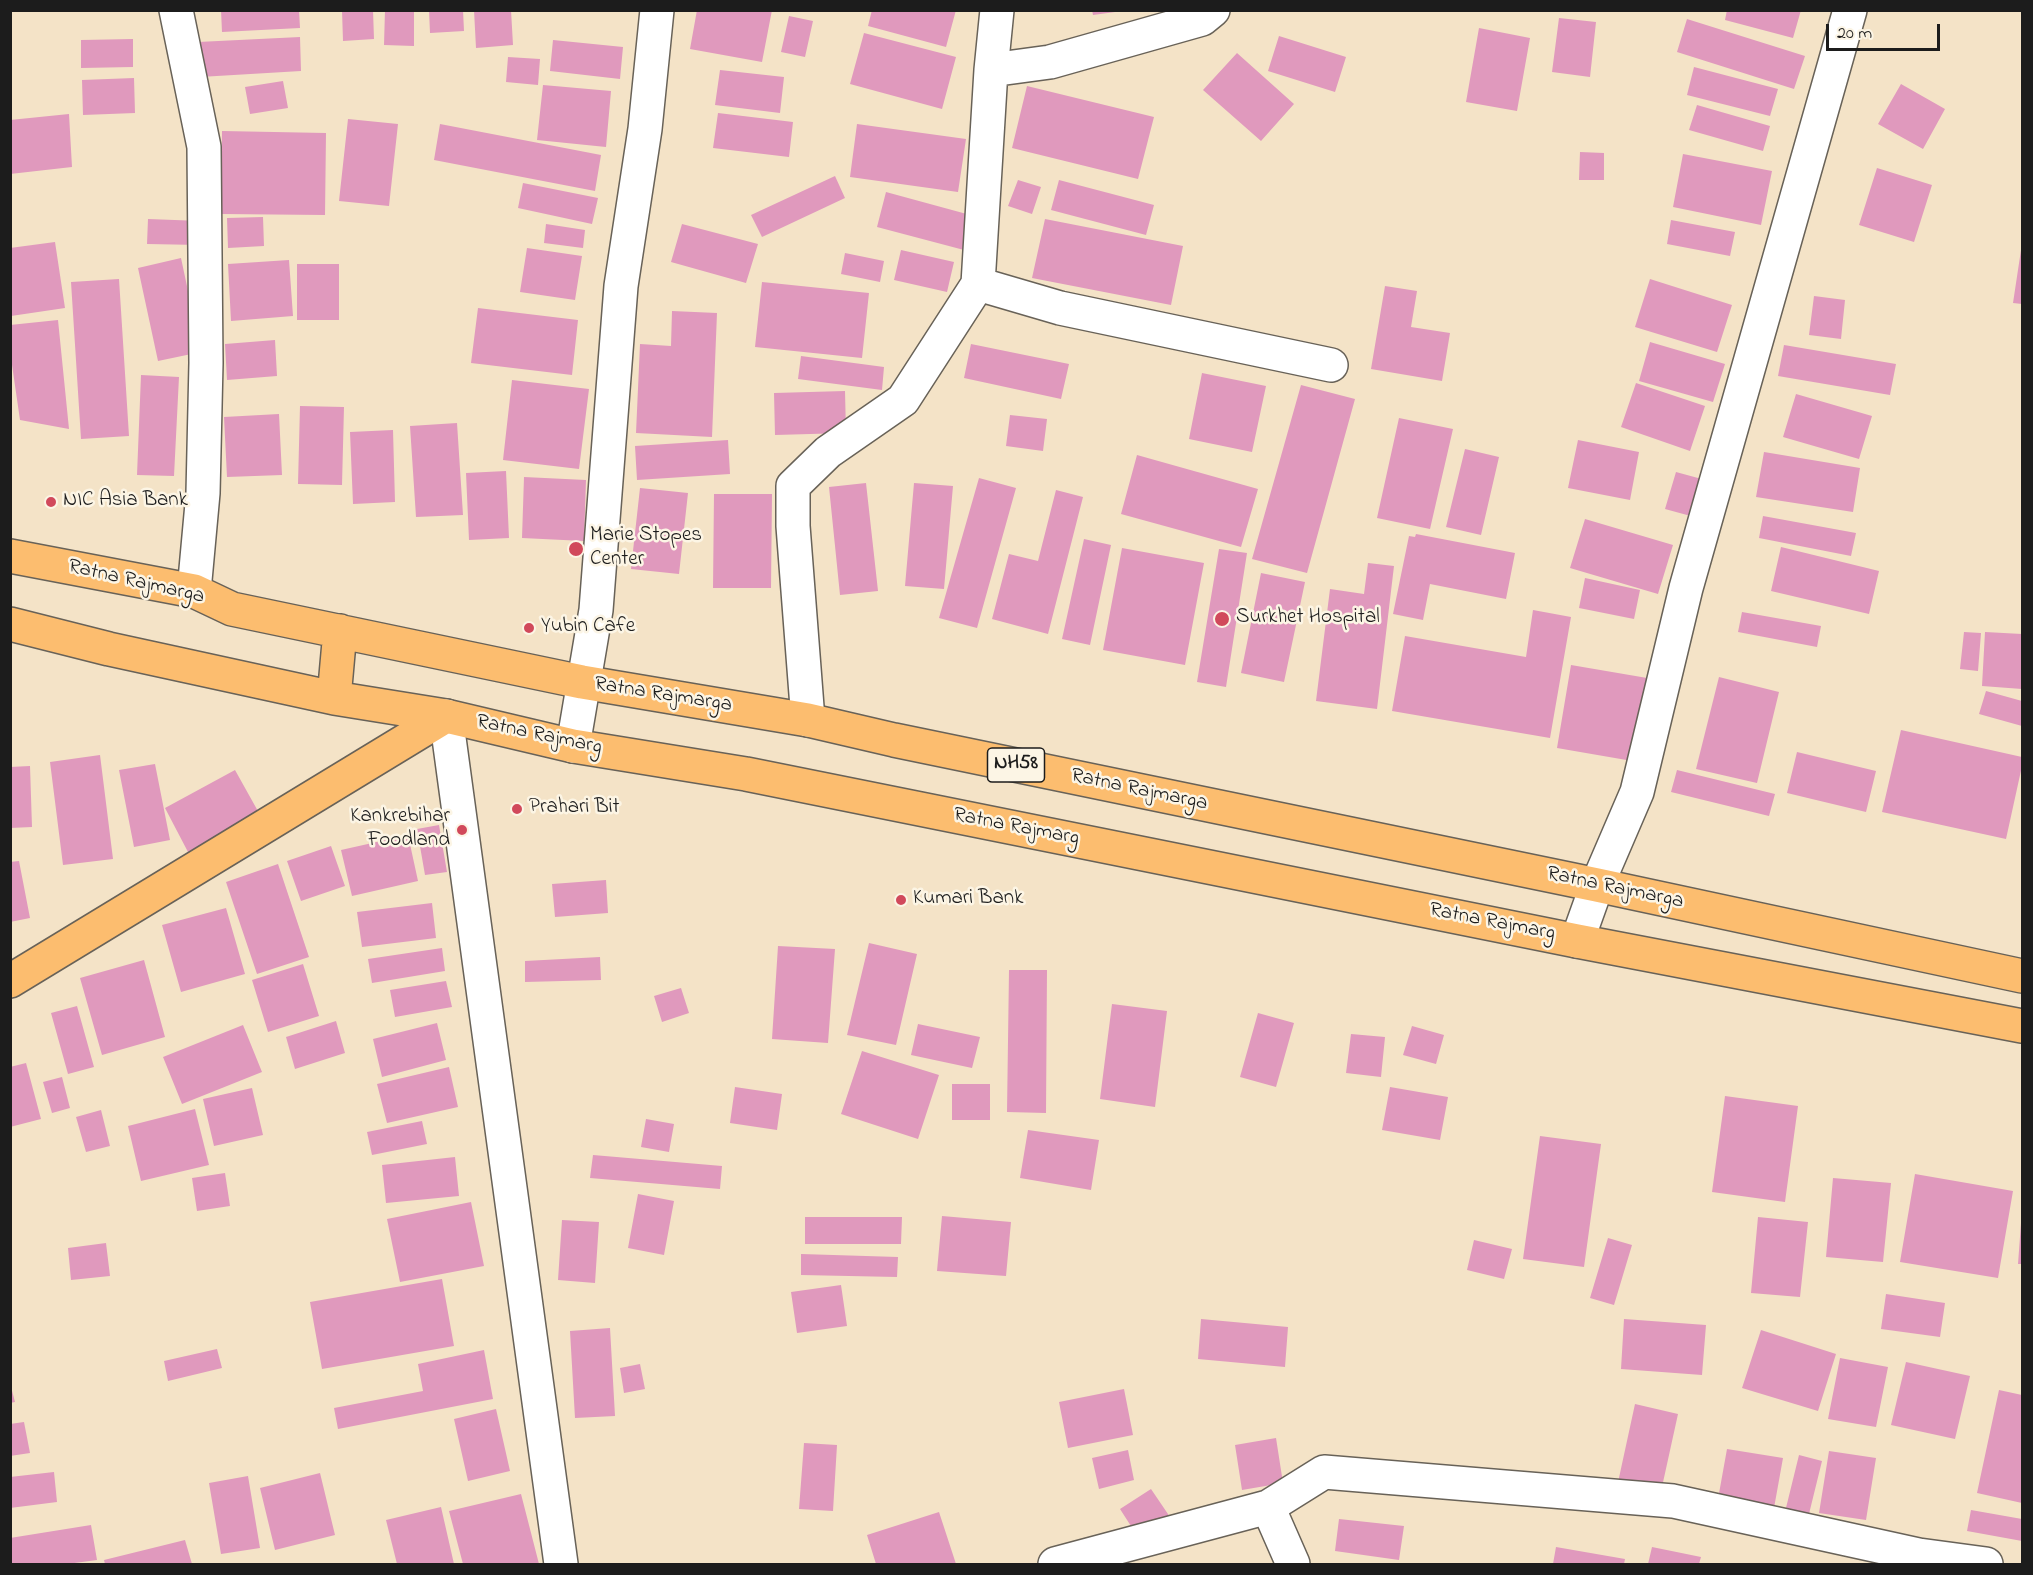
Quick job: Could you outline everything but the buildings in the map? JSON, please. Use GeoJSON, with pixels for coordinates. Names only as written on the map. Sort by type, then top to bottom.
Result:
{"type":"FeatureCollection","features":[{"type":"Feature","properties":{"kind":"main road","name":"Ratna Rajmarga"},"geometry":{"type":"LineString","coordinates":[[10,556],[194,591],[232,609],[582,682],[808,720],[894,740],[1597,885],[2022,976]]}},
{"type":"Feature","properties":{"kind":"main road","name":"Ratna Rajmarg"},"geometry":{"type":"LineString","coordinates":[[10,624],[109,650],[334,698],[446,716],[573,746],[746,774],[1577,940],[2022,1026]]}},
{"type":"Feature","properties":{"kind":"main road"},"geometry":{"type":"LineString","coordinates":[[334,698],[340,631]]}},
{"type":"Feature","properties":{"kind":"main road"},"geometry":{"type":"LineString","coordinates":[[10,981],[446,716]]}},
{"type":"Feature","properties":{"kind":"street"},"geometry":{"type":"LineString","coordinates":[[176,10],[204,147],[206,375],[203,493],[194,591]]}},
{"type":"Feature","properties":{"kind":"street"},"geometry":{"type":"LineString","coordinates":[[573,746],[596,610],[621,286],[645,129],[657,10]]}},
{"type":"Feature","properties":{"kind":"street"},"geometry":{"type":"LineString","coordinates":[[808,720],[793,526],[793,486],[828,452],[903,400],[978,284],[991,70],[997,10]]}},
{"type":"Feature","properties":{"kind":"street"},"geometry":{"type":"LineString","coordinates":[[991,70],[1050,62],[1202,19],[1213,10]]}},
{"type":"Feature","properties":{"kind":"street"},"geometry":{"type":"LineString","coordinates":[[1577,940],[1597,885],[1637,792],[1686,588],[1850,10]]}},
{"type":"Feature","properties":{"kind":"street"},"geometry":{"type":"LineString","coordinates":[[978,284],[1060,308],[1331,365]]}},
{"type":"Feature","properties":{"kind":"street"},"geometry":{"type":"LineString","coordinates":[[446,716],[561,1564]]}},
{"type":"Feature","properties":{"kind":"street"},"geometry":{"type":"LineString","coordinates":[[1055,1564],[1268,1507],[1324,1472],[1673,1501],[1919,1555],[1986,1564]]}},
{"type":"Feature","properties":{"kind":"street"},"geometry":{"type":"LineString","coordinates":[[1268,1507],[1293,1564]]}},
{"type":"Feature","properties":{"kind":"place","name":"NIC Asia Bank"},"geometry":{"type":"Point","coordinates":[51,502]}},
{"type":"Feature","properties":{"kind":"place","name":"Marie Stopes Center"},"geometry":{"type":"Point","coordinates":[576,549]}},
{"type":"Feature","properties":{"kind":"place","name":"Surkhet Hospital"},"geometry":{"type":"Point","coordinates":[1222,619]}},
{"type":"Feature","properties":{"kind":"place","name":"Yubin Cafe"},"geometry":{"type":"Point","coordinates":[529,628]}},
{"type":"Feature","properties":{"kind":"place","name":"Prahari Bit"},"geometry":{"type":"Point","coordinates":[517,809]}},
{"type":"Feature","properties":{"kind":"place","name":"Kankrebihar Foodland"},"geometry":{"type":"Point","coordinates":[462,830]}},
{"type":"Feature","properties":{"kind":"place","name":"Kumari Bank"},"geometry":{"type":"Point","coordinates":[901,900]}}]}
